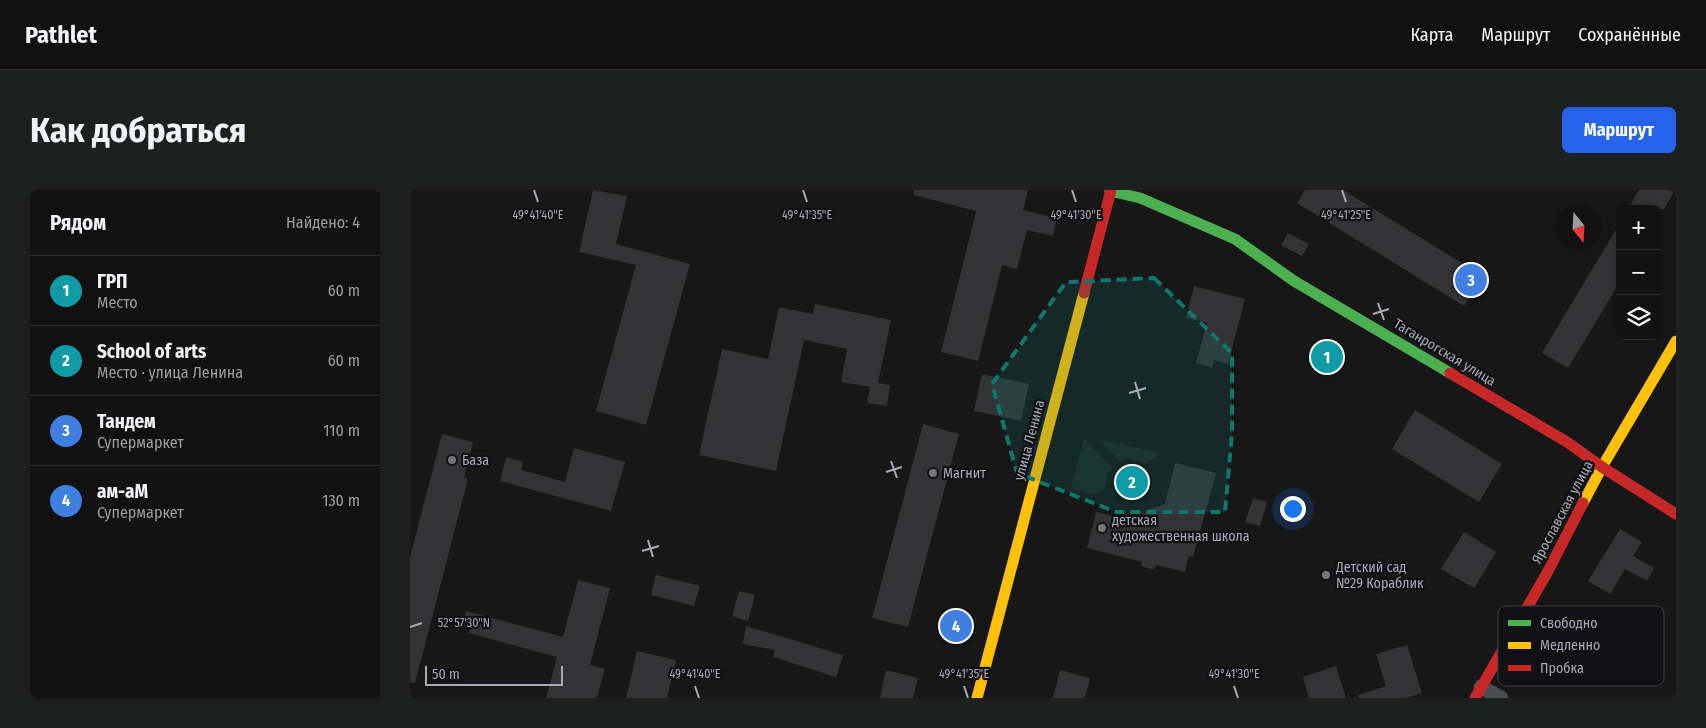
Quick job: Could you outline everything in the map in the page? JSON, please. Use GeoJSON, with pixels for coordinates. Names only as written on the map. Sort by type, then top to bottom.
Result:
{"type":"FeatureCollection","features":[{"type":"Feature","properties":{"kind":"street","name":"Таганрогская улица"},"geometry":{"type":"LineString","coordinates":[[1110,190],[1140,198],[1234,239],[1294,281],[1567,442],[1602,467],[1676,514]]}},
{"type":"Feature","properties":{"kind":"street","name":"улица Ленина"},"geometry":{"type":"LineString","coordinates":[[977,698],[1110,190]]}},
{"type":"Feature","properties":{"kind":"street","name":"Ярославская улица"},"geometry":{"type":"LineString","coordinates":[[1528,606],[1602,467],[1676,341]]}},
{"type":"Feature","properties":{"kind":"street","name":"Ярославская улица"},"geometry":{"type":"LineString","coordinates":[[1478,693],[1498,658]]}},
{"type":"Feature","properties":{"kind":"street"},"geometry":{"type":"LineString","coordinates":[[1478,693],[1501,698]]}},
{"type":"Feature","properties":{"kind":"highlighted area"},"geometry":{"type":"Polygon","coordinates":[[[1154,278],[1232,353],[1232,434],[1225,512],[1116,512],[1017,473],[992,384],[1066,282],[1154,278]]]}},
{"type":"Feature","properties":{"kind":"shaded area"},"geometry":{"type":"Polygon","coordinates":[[[1084,438],[1112,468],[1107,476],[1104,490],[1094,494],[1071,489],[1084,438]]]}},
{"type":"Feature","properties":{"kind":"shaded area"},"geometry":{"type":"Polygon","coordinates":[[[1099,439],[1161,453],[1147,463],[1126,459],[1119,461],[1099,439]]]}},
{"type":"Feature","properties":{"kind":"shaded area"},"geometry":{"type":"Polygon","coordinates":[[[1131,469],[1141,473],[1145,483],[1141,493],[1131,497],[1121,493],[1117,483],[1121,473],[1131,469]]]}},
{"type":"Feature","properties":{"kind":"building"},"geometry":{"type":"Polygon","coordinates":[[[593,190],[627,196],[616,244],[690,264],[646,425],[596,411],[636,265],[579,252],[593,190]]]}},
{"type":"Feature","properties":{"kind":"building"},"geometry":{"type":"Polygon","coordinates":[[[914,190],[1028,190],[1023,210],[1057,218],[1053,236],[1027,230],[1017,269],[1002,265],[978,361],[941,352],[976,211],[914,195],[914,190]]]}},
{"type":"Feature","properties":{"kind":"building"},"geometry":{"type":"Polygon","coordinates":[[[1305,190],[1343,190],[1483,276],[1464,306],[1297,203],[1305,190]]]}},
{"type":"Feature","properties":{"kind":"building"},"geometry":{"type":"Polygon","coordinates":[[[1639,190],[1675,190],[1664,209],[1661,209],[1661,205],[1630,205],[1639,190]]]}},
{"type":"Feature","properties":{"kind":"building"},"geometry":{"type":"Polygon","coordinates":[[[1616,230],[1616,289],[1568,368],[1542,353],[1616,230]]]}},
{"type":"Feature","properties":{"kind":"building"},"geometry":{"type":"Polygon","coordinates":[[[1288,233],[1309,244],[1302,256],[1281,245],[1288,233]]]}},
{"type":"Feature","properties":{"kind":"building"},"geometry":{"type":"Polygon","coordinates":[[[1194,286],[1245,299],[1228,364],[1214,360],[1212,367],[1196,363],[1207,323],[1186,318],[1194,286]]]}},
{"type":"Feature","properties":{"kind":"building"},"geometry":{"type":"Polygon","coordinates":[[[815,304],[891,320],[878,383],[890,385],[887,406],[867,403],[870,387],[841,382],[847,349],[804,340],[776,471],[699,455],[722,349],[768,359],[779,307],[813,314],[815,304]]]}},
{"type":"Feature","properties":{"kind":"building"},"geometry":{"type":"Polygon","coordinates":[[[1323,345],[1339,354],[1330,369],[1314,361],[1323,345]]]}},
{"type":"Feature","properties":{"kind":"building"},"geometry":{"type":"Polygon","coordinates":[[[982,374],[1029,384],[1021,421],[974,411],[982,374]]]}},
{"type":"Feature","properties":{"kind":"building"},"geometry":{"type":"Polygon","coordinates":[[[1415,410],[1502,464],[1479,502],[1392,449],[1415,410]]]}},
{"type":"Feature","properties":{"kind":"building"},"geometry":{"type":"Polygon","coordinates":[[[923,424],[959,434],[908,627],[872,618],[923,424]]]}},
{"type":"Feature","properties":{"kind":"building"},"geometry":{"type":"Polygon","coordinates":[[[442,434],[473,442],[464,478],[468,479],[415,683],[410,682],[410,557],[442,434]]]}},
{"type":"Feature","properties":{"kind":"building"},"geometry":{"type":"Polygon","coordinates":[[[574,448],[625,462],[611,511],[500,481],[506,457],[523,462],[521,470],[565,482],[574,448]]]}},
{"type":"Feature","properties":{"kind":"building"},"geometry":{"type":"Polygon","coordinates":[[[1175,463],[1216,473],[1193,557],[1189,556],[1185,572],[1156,565],[1154,570],[1141,566],[1142,562],[1087,548],[1096,512],[1133,521],[1148,510],[1165,504],[1175,463]]]}},
{"type":"Feature","properties":{"kind":"building"},"geometry":{"type":"Polygon","coordinates":[[[1253,498],[1267,502],[1260,526],[1245,522],[1253,498]]]}},
{"type":"Feature","properties":{"kind":"building"},"geometry":{"type":"Polygon","coordinates":[[[1620,529],[1642,542],[1633,556],[1654,568],[1647,581],[1625,569],[1610,594],[1588,581],[1620,529]]]}},
{"type":"Feature","properties":{"kind":"building"},"geometry":{"type":"Polygon","coordinates":[[[1464,532],[1496,552],[1474,588],[1441,569],[1464,532]]]}},
{"type":"Feature","properties":{"kind":"building"},"geometry":{"type":"Polygon","coordinates":[[[656,575],[700,586],[694,606],[651,595],[656,575]]]}},
{"type":"Feature","properties":{"kind":"building"},"geometry":{"type":"Polygon","coordinates":[[[578,580],[610,588],[590,665],[605,669],[597,698],[546,698],[557,657],[469,633],[470,628],[462,626],[466,611],[563,637],[578,580]]]}},
{"type":"Feature","properties":{"kind":"building"},"geometry":{"type":"Polygon","coordinates":[[[739,591],[755,595],[748,621],[732,616],[739,591]]]}},
{"type":"Feature","properties":{"kind":"building"},"geometry":{"type":"Polygon","coordinates":[[[746,626],[843,655],[836,677],[773,657],[775,650],[743,644],[746,626]]]}},
{"type":"Feature","properties":{"kind":"building"},"geometry":{"type":"Polygon","coordinates":[[[1407,645],[1422,693],[1406,698],[1359,698],[1358,695],[1386,686],[1376,654],[1407,645]]]}},
{"type":"Feature","properties":{"kind":"building"},"geometry":{"type":"Polygon","coordinates":[[[637,651],[676,660],[667,698],[626,698],[637,651]]]}},
{"type":"Feature","properties":{"kind":"building"},"geometry":{"type":"Polygon","coordinates":[[[1336,666],[1346,698],[1309,698],[1303,677],[1336,666]]]}},
{"type":"Feature","properties":{"kind":"building"},"geometry":{"type":"Polygon","coordinates":[[[886,670],[918,678],[913,698],[880,698],[886,670]]]}},
{"type":"Feature","properties":{"kind":"building"},"geometry":{"type":"Polygon","coordinates":[[[1060,670],[1090,678],[1085,698],[1053,698],[1060,670]]]}},
{"type":"Feature","properties":{"kind":"traffic: fast"},"geometry":{"type":"LineString","coordinates":[[1110,191],[1140,198],[1235,239],[1294,281],[1450,373]]}},
{"type":"Feature","properties":{"kind":"traffic: slow"},"geometry":{"type":"LineString","coordinates":[[977,698],[1084,293]]}},
{"type":"Feature","properties":{"kind":"traffic: slow"},"geometry":{"type":"LineString","coordinates":[[1583,503],[1676,341]]}},
{"type":"Feature","properties":{"kind":"traffic: jam"},"geometry":{"type":"LineString","coordinates":[[1084,293],[1111,190]]}},
{"type":"Feature","properties":{"kind":"traffic: jam"},"geometry":{"type":"LineString","coordinates":[[1450,373],[1567,442],[1602,467],[1676,514]]}},
{"type":"Feature","properties":{"kind":"traffic: jam"},"geometry":{"type":"LineString","coordinates":[[1528,606],[1583,503]]}},
{"type":"Feature","properties":{"kind":"traffic: jam"},"geometry":{"type":"LineString","coordinates":[[1475,698],[1498,658]]}},
{"type":"Feature","properties":{"kind":"place","name":"Тандем"},"geometry":{"type":"Point","coordinates":[1471,280]}},
{"type":"Feature","properties":{"kind":"place","name":"ГРП"},"geometry":{"type":"Point","coordinates":[1327,357]}},
{"type":"Feature","properties":{"kind":"place","name":"База"},"geometry":{"type":"Point","coordinates":[452,460]}},
{"type":"Feature","properties":{"kind":"place","name":"Магнит"},"geometry":{"type":"Point","coordinates":[933,473]}},
{"type":"Feature","properties":{"kind":"place","name":"School of arts"},"geometry":{"type":"Point","coordinates":[1132,482]}},
{"type":"Feature","properties":{"kind":"place","name":"детская художественная школа"},"geometry":{"type":"Point","coordinates":[1102,528]}},
{"type":"Feature","properties":{"kind":"place","name":"Детский сад №29 Кораблик"},"geometry":{"type":"Point","coordinates":[1326,575]}},
{"type":"Feature","properties":{"kind":"place","name":"ам-аМ"},"geometry":{"type":"Point","coordinates":[956,626]}}]}
